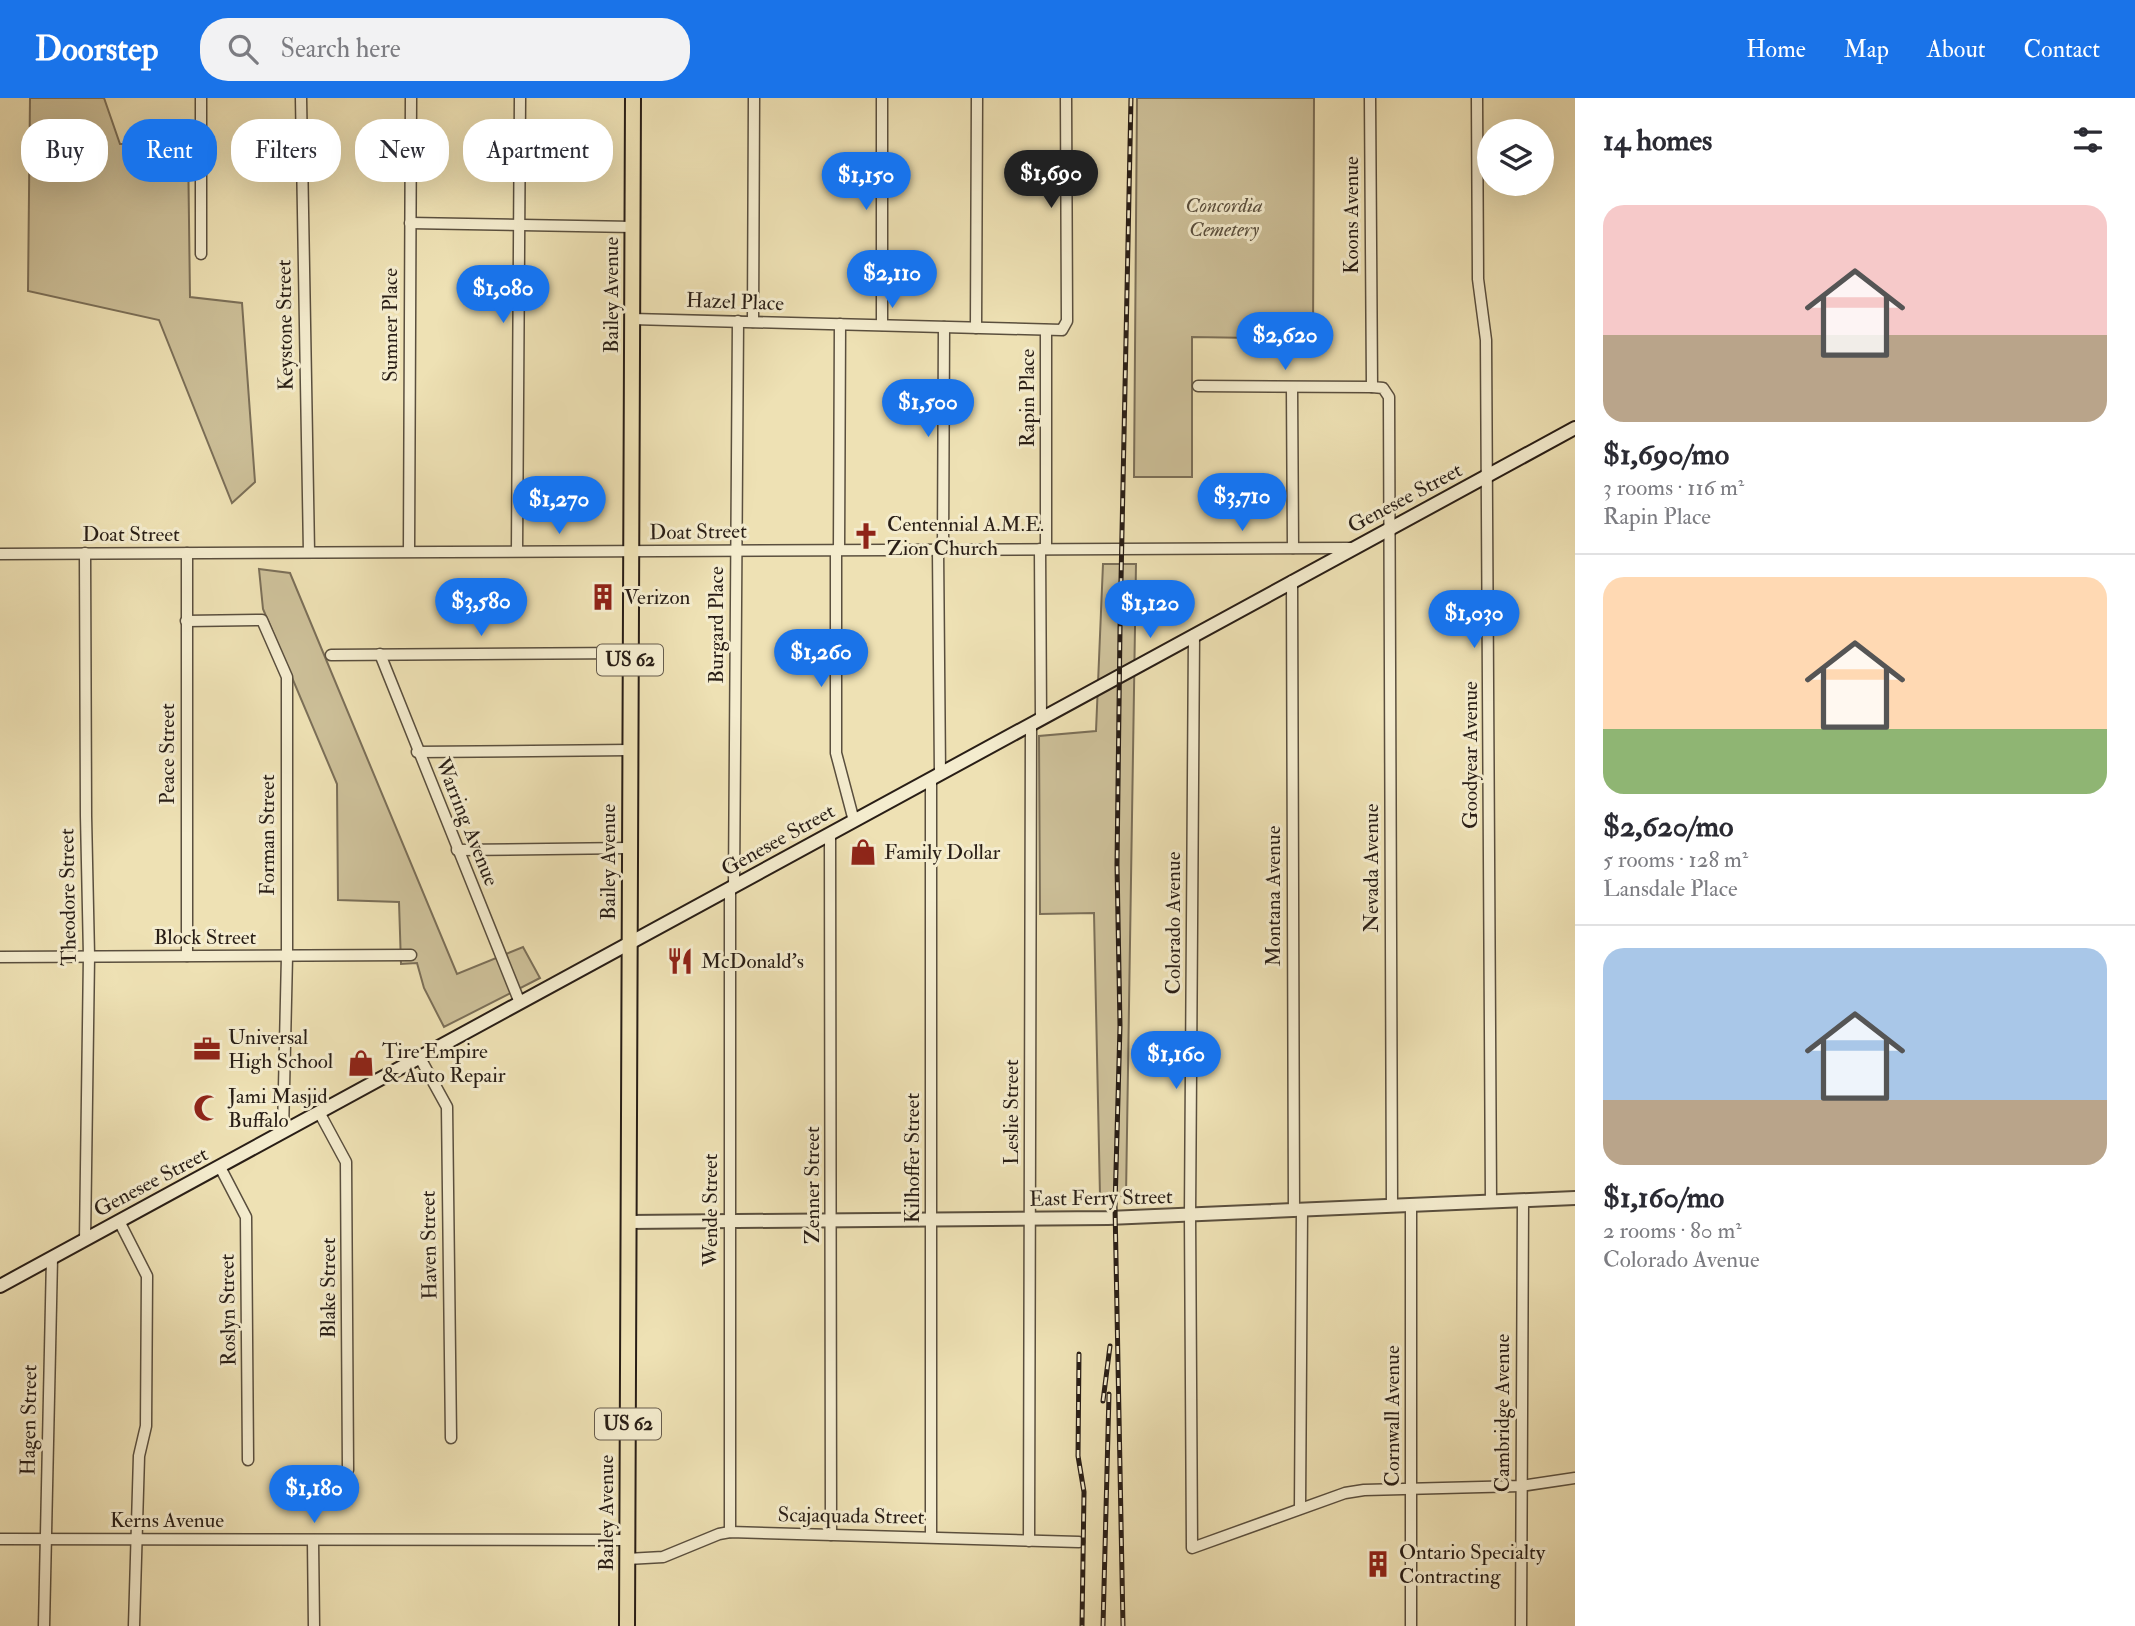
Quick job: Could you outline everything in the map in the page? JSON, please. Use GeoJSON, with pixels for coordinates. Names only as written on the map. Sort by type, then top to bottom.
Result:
{"type":"FeatureCollection","features":[{"type":"Feature","properties":{"kind":"main road","name":"Bailey Avenue"},"geometry":{"type":"LineString","coordinates":[[627,1626],[634,98]]}},
{"type":"Feature","properties":{"kind":"main road","name":"Genesee Street"},"geometry":{"type":"LineString","coordinates":[[0,1286],[1575,428]]}},
{"type":"Feature","properties":{"kind":"main road","name":"East Ferry Street"},"geometry":{"type":"LineString","coordinates":[[628,1222],[1190,1215],[1575,1198]]}},
{"type":"Feature","properties":{"kind":"street"},"geometry":{"type":"LineString","coordinates":[[201,98],[201,254]]}},
{"type":"Feature","properties":{"kind":"street","name":"Keystone Street"},"geometry":{"type":"LineString","coordinates":[[301,98],[309,552]]}},
{"type":"Feature","properties":{"kind":"street","name":"Sumner Place"},"geometry":{"type":"LineString","coordinates":[[409,551],[411,98]]}},
{"type":"Feature","properties":{"kind":"street"},"geometry":{"type":"LineString","coordinates":[[517,551],[520,98]]}},
{"type":"Feature","properties":{"kind":"street"},"geometry":{"type":"LineString","coordinates":[[753,322],[754,98]]}},
{"type":"Feature","properties":{"kind":"street"},"geometry":{"type":"LineString","coordinates":[[882,98],[882,326]]}},
{"type":"Feature","properties":{"kind":"street"},"geometry":{"type":"LineString","coordinates":[[976,98],[976,328]]}},
{"type":"Feature","properties":{"kind":"street","name":"Rapin Place"},"geometry":{"type":"LineString","coordinates":[[1036,722],[1043,549],[1046,330],[1062,330],[1068,321],[1066,98]]}},
{"type":"Feature","properties":{"kind":"street","name":"Koons Avenue"},"geometry":{"type":"LineString","coordinates":[[1370,98],[1372,387]]}},
{"type":"Feature","properties":{"kind":"street","name":"Goodyear Avenue"},"geometry":{"type":"LineString","coordinates":[[1477,98],[1478,286],[1486,338],[1488,476],[1491,1202]]}},
{"type":"Feature","properties":{"kind":"street"},"geometry":{"type":"LineString","coordinates":[[410,223],[633,227]]}},
{"type":"Feature","properties":{"kind":"street","name":"Hazel Place"},"geometry":{"type":"LineString","coordinates":[[632,319],[1046,330]]}},
{"type":"Feature","properties":{"kind":"street","name":"Burgard Place"},"geometry":{"type":"LineString","coordinates":[[732,887],[738,321]]}},
{"type":"Feature","properties":{"kind":"street"},"geometry":{"type":"LineString","coordinates":[[840,324],[836,753],[854,821]]}},
{"type":"Feature","properties":{"kind":"street","name":"Kilhoffer Street"},"geometry":{"type":"LineString","coordinates":[[931,1537],[931,1219],[944,327]]}},
{"type":"Feature","properties":{"kind":"street"},"geometry":{"type":"LineString","coordinates":[[1198,386],[1383,388],[1389,397],[1389,529]]}},
{"type":"Feature","properties":{"kind":"street"},"geometry":{"type":"LineString","coordinates":[[1292,388],[1293,548]]}},
{"type":"Feature","properties":{"kind":"street","name":"Nevada Avenue"},"geometry":{"type":"LineString","coordinates":[[1389,529],[1392,1206]]}},
{"type":"Feature","properties":{"kind":"street","name":"Doat Street"},"geometry":{"type":"LineString","coordinates":[[0,554],[1354,548]]}},
{"type":"Feature","properties":{"kind":"street","name":"Peace Street"},"geometry":{"type":"LineString","coordinates":[[187,552],[187,956]]}},
{"type":"Feature","properties":{"kind":"street","name":"Theodore Street"},"geometry":{"type":"LineString","coordinates":[[85,553],[85,802],[89,956],[85,1240]]}},
{"type":"Feature","properties":{"kind":"street","name":"Montana Avenue"},"geometry":{"type":"LineString","coordinates":[[1292,581],[1300,1508]]}},
{"type":"Feature","properties":{"kind":"street","name":"Forman Street"},"geometry":{"type":"LineString","coordinates":[[186,621],[262,620],[286,677],[287,956],[283,1132]]}},
{"type":"Feature","properties":{"kind":"street","name":"Colorado Avenue"},"geometry":{"type":"LineString","coordinates":[[1194,635],[1190,1215],[1192,1548],[1300,1508]]}},
{"type":"Feature","properties":{"kind":"street"},"geometry":{"type":"LineString","coordinates":[[331,655],[631,653]]}},
{"type":"Feature","properties":{"kind":"street","name":"Warring Avenue"},"geometry":{"type":"LineString","coordinates":[[380,654],[417,752],[520,1003]]}},
{"type":"Feature","properties":{"kind":"street","name":"Leslie Street"},"geometry":{"type":"LineString","coordinates":[[1029,1541],[1036,722]]}},
{"type":"Feature","properties":{"kind":"street"},"geometry":{"type":"LineString","coordinates":[[417,752],[630,750]]}},
{"type":"Feature","properties":{"kind":"street","name":"Zenner Street"},"geometry":{"type":"LineString","coordinates":[[830,834],[831,1535]]}},
{"type":"Feature","properties":{"kind":"street"},"geometry":{"type":"LineString","coordinates":[[457,850],[629,848]]}},
{"type":"Feature","properties":{"kind":"street","name":"Wende Street"},"geometry":{"type":"LineString","coordinates":[[730,1532],[732,887]]}},
{"type":"Feature","properties":{"kind":"street","name":"Block Street"},"geometry":{"type":"LineString","coordinates":[[0,957],[411,956]]}},
{"type":"Feature","properties":{"kind":"street","name":"Haven Street"},"geometry":{"type":"LineString","coordinates":[[420,1058],[447,1107],[451,1438]]}},
{"type":"Feature","properties":{"kind":"street","name":"Blake Street"},"geometry":{"type":"LineString","coordinates":[[319,1112],[346,1161],[348,1470]]}},
{"type":"Feature","properties":{"kind":"street","name":"Roslyn Street"},"geometry":{"type":"LineString","coordinates":[[220,1167],[246,1217],[248,1460]]}},
{"type":"Feature","properties":{"kind":"street","name":"Cambridge Avenue"},"geometry":{"type":"LineString","coordinates":[[1521,1626],[1523,1200]]}},
{"type":"Feature","properties":{"kind":"street","name":"Cornwall Avenue"},"geometry":{"type":"LineString","coordinates":[[1411,1205],[1411,1626]]}},
{"type":"Feature","properties":{"kind":"street"},"geometry":{"type":"LineString","coordinates":[[118,1221],[147,1276],[146,1426],[139,1456],[134,1626]]}},
{"type":"Feature","properties":{"kind":"street","name":"Hagen Street"},"geometry":{"type":"LineString","coordinates":[[44,1626],[52,1258]]}},
{"type":"Feature","properties":{"kind":"street"},"geometry":{"type":"LineString","coordinates":[[1300,1508],[1345,1493],[1364,1490],[1521,1486],[1575,1478]]}},
{"type":"Feature","properties":{"kind":"street","name":"Scajaquada Street"},"geometry":{"type":"LineString","coordinates":[[627,1559],[663,1558],[719,1534],[730,1532],[1079,1542]]}},
{"type":"Feature","properties":{"kind":"street","name":"Kerns Avenue"},"geometry":{"type":"LineString","coordinates":[[0,1539],[627,1540]]}},
{"type":"Feature","properties":{"kind":"street"},"geometry":{"type":"LineString","coordinates":[[313,1541],[314,1626]]}},
{"type":"Feature","properties":{"kind":"green space"},"geometry":{"type":"Polygon","coordinates":[[[30,98],[104,98],[122,144],[122,182],[188,182],[190,297],[242,303],[255,482],[232,503],[159,320],[28,291],[29,182],[108,182],[108,119],[30,119],[30,98]]]}},
{"type":"Feature","properties":{"kind":"green space","name":"Concordia Cemetery"},"geometry":{"type":"Polygon","coordinates":[[[1137,98],[1314,98],[1313,339],[1192,337],[1192,477],[1134,477],[1137,98]]]}},
{"type":"Feature","properties":{"kind":"green space"},"geometry":{"type":"Polygon","coordinates":[[[1103,564],[1136,564],[1126,1196],[1100,1196],[1094,913],[1040,914],[1039,736],[1096,731],[1103,564]]]}},
{"type":"Feature","properties":{"kind":"green space"},"geometry":{"type":"Polygon","coordinates":[[[259,569],[290,573],[457,974],[523,947],[540,978],[444,1027],[424,988],[417,963],[401,964],[399,902],[338,900],[337,784],[263,609],[259,569]]]}},
{"type":"Feature","properties":{"kind":"railway"},"geometry":{"type":"LineString","coordinates":[[1123,1626],[1115,1206],[1120,1026],[1117,865],[1120,629],[1131,98]]}},
{"type":"Feature","properties":{"kind":"railway"},"geometry":{"type":"LineString","coordinates":[[1103,1401],[1110,1346]]}},
{"type":"Feature","properties":{"kind":"railway"},"geometry":{"type":"LineString","coordinates":[[1079,1354],[1078,1456],[1084,1492],[1082,1626]]}},
{"type":"Feature","properties":{"kind":"railway"},"geometry":{"type":"LineString","coordinates":[[1103,1626],[1109,1394]]}},
{"type":"Feature","properties":{"kind":"place","name":"Centennial A.M.E. Zion Church"},"geometry":{"type":"Point","coordinates":[866,536]}},
{"type":"Feature","properties":{"kind":"place","name":"Verizon"},"geometry":{"type":"Point","coordinates":[603,597]}},
{"type":"Feature","properties":{"kind":"place","name":"Family Dollar"},"geometry":{"type":"Point","coordinates":[863,852]}},
{"type":"Feature","properties":{"kind":"place","name":"McDonald's"},"geometry":{"type":"Point","coordinates":[680,961]}},
{"type":"Feature","properties":{"kind":"place","name":"Universal High School"},"geometry":{"type":"Point","coordinates":[207,1049]}},
{"type":"Feature","properties":{"kind":"place","name":"Tire Empire & Auto Repair"},"geometry":{"type":"Point","coordinates":[361,1063]}},
{"type":"Feature","properties":{"kind":"place","name":"Jami Masjid Buffalo"},"geometry":{"type":"Point","coordinates":[207,1108]}},
{"type":"Feature","properties":{"kind":"place","name":"Ontario Specialty Contracting"},"geometry":{"type":"Point","coordinates":[1378,1564]}}]}
